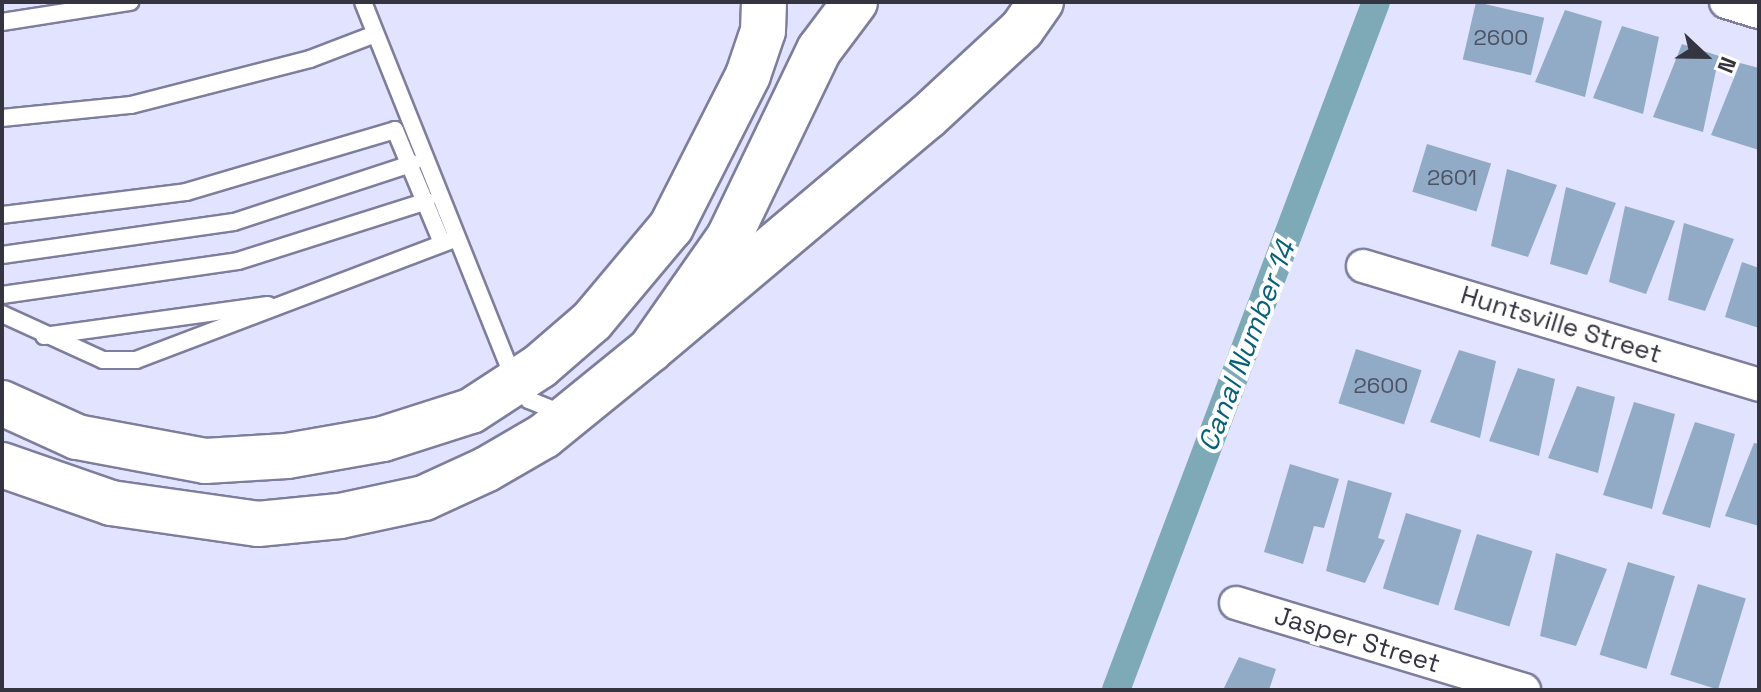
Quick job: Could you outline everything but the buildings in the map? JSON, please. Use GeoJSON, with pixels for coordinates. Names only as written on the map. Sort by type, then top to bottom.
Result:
{"type":"FeatureCollection","features":[{"type":"Feature","properties":{"kind":"main road"},"geometry":{"type":"LineString","coordinates":[[2,403],[77,437],[205,461],[287,456],[383,439],[471,411],[515,382],[592,321],[671,227],[748,75],[763,31],[764,2]]}},
{"type":"Feature","properties":{"kind":"main road"},"geometry":{"type":"LineString","coordinates":[[650,350],[729,237],[819,50],[855,2]]}},
{"type":"Feature","properties":{"kind":"main road"},"geometry":{"type":"LineString","coordinates":[[2,465],[111,503],[188,518],[272,523],[424,498],[487,469],[569,415],[650,350],[938,107],[1022,29],[1041,2]]}},
{"type":"Feature","properties":{"kind":"street"},"geometry":{"type":"LineString","coordinates":[[1726,2],[1759,12]]}},
{"type":"Feature","properties":{"kind":"street","name":"Huntsville Street"},"geometry":{"type":"LineString","coordinates":[[1363,266],[1759,385]]}},
{"type":"Feature","properties":{"kind":"street","name":"Jasper Street"},"geometry":{"type":"LineString","coordinates":[[1236,603],[1524,690]]}},
{"type":"Feature","properties":{"kind":"lane"},"geometry":{"type":"LineString","coordinates":[[2,22],[130,2]]}},
{"type":"Feature","properties":{"kind":"lane"},"geometry":{"type":"LineString","coordinates":[[363,2],[449,241]]}},
{"type":"Feature","properties":{"kind":"lane"},"geometry":{"type":"LineString","coordinates":[[2,118],[131,105],[310,59],[375,34]]}},
{"type":"Feature","properties":{"kind":"lane"},"geometry":{"type":"LineString","coordinates":[[2,215],[186,192],[292,166],[385,131],[403,138],[427,201],[515,382],[529,400],[569,415]]}},
{"type":"Feature","properties":{"kind":"lane"},"geometry":{"type":"LineString","coordinates":[[2,255],[234,222],[413,163]]}},
{"type":"Feature","properties":{"kind":"lane"},"geometry":{"type":"LineString","coordinates":[[2,295],[238,261],[427,201]]}},
{"type":"Feature","properties":{"kind":"lane"},"geometry":{"type":"LineString","coordinates":[[2,314],[44,336],[103,360],[136,360],[449,241]]}},
{"type":"Feature","properties":{"kind":"lane"},"geometry":{"type":"LineString","coordinates":[[44,336],[210,308],[283,304]]}},
{"type":"Feature","properties":{"kind":"waterway","name":"Canal Number 14"},"geometry":{"type":"LineString","coordinates":[[1116,690],[1376,2]]}}]}
